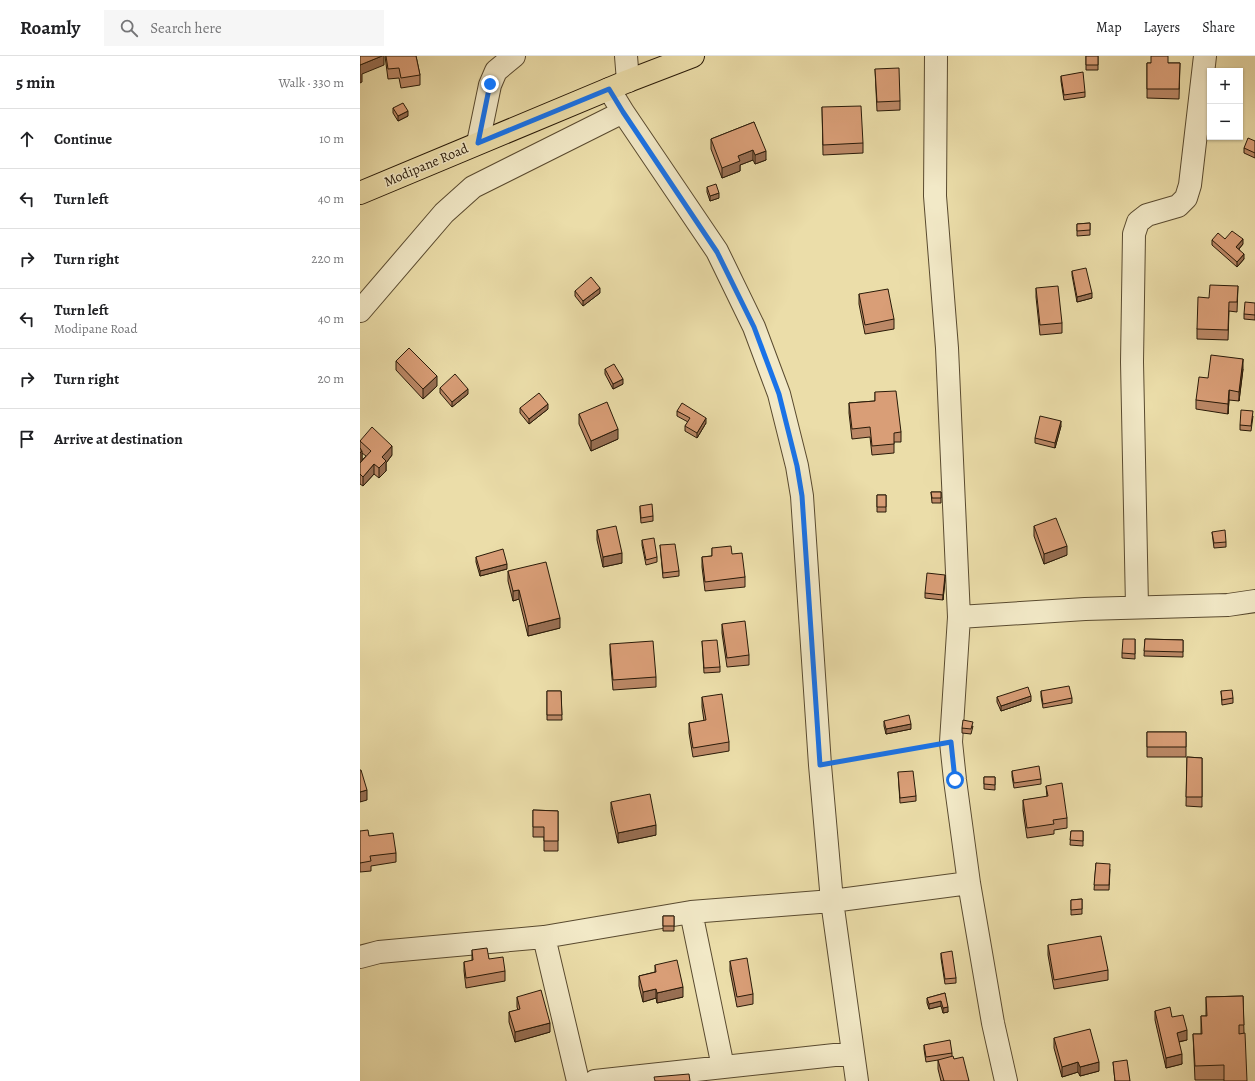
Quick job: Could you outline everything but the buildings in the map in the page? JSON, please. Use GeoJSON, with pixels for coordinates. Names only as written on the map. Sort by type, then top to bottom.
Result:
{"type":"FeatureCollection","features":[{"type":"Feature","properties":{"kind":"main road","name":"Modipane Road"},"geometry":{"type":"LineString","coordinates":[[360,193],[478,143],[693,56]]}},
{"type":"Feature","properties":{"kind":"street"},"geometry":{"type":"LineString","coordinates":[[478,143],[490,84],[496,71],[514,56]]}},
{"type":"Feature","properties":{"kind":"street"},"geometry":{"type":"LineString","coordinates":[[626,56],[619,85],[623,112],[717,252],[754,327],[779,394],[797,466],[802,496],[820,765],[832,901],[857,1081]]}},
{"type":"Feature","properties":{"kind":"street"},"geometry":{"type":"LineString","coordinates":[[936,56],[935,196],[947,348],[959,617],[951,742],[969,883],[993,1023],[1006,1081]]}},
{"type":"Feature","properties":{"kind":"street"},"geometry":{"type":"LineString","coordinates":[[1138,606],[1132,362],[1134,234],[1138,222],[1147,215],[1178,206],[1186,198],[1190,185],[1205,56]]}},
{"type":"Feature","properties":{"kind":"street"},"geometry":{"type":"LineString","coordinates":[[360,311],[444,213],[473,187],[623,112]]}},
{"type":"Feature","properties":{"kind":"street"},"geometry":{"type":"LineString","coordinates":[[959,617],[1138,606],[1228,605],[1255,601]]}},
{"type":"Feature","properties":{"kind":"street"},"geometry":{"type":"LineString","coordinates":[[360,957],[379,952],[544,937],[691,912],[832,901],[969,883]]}},
{"type":"Feature","properties":{"kind":"street"},"geometry":{"type":"LineString","coordinates":[[691,912],[723,1067]]}},
{"type":"Feature","properties":{"kind":"street"},"geometry":{"type":"LineString","coordinates":[[544,937],[578,1081]]}},
{"type":"Feature","properties":{"kind":"street"},"geometry":{"type":"LineString","coordinates":[[595,1081],[853,1053]]}},
{"type":"Feature","properties":{"kind":"path"},"geometry":{"type":"LineString","coordinates":[[820,765],[951,742]]}},
{"type":"Feature","properties":{"kind":"route"},"geometry":{"type":"LineString","coordinates":[[490,84],[478,143],[609,89],[717,252],[754,327],[779,394],[797,466],[802,496],[820,765],[951,742],[955,780]]}}]}
